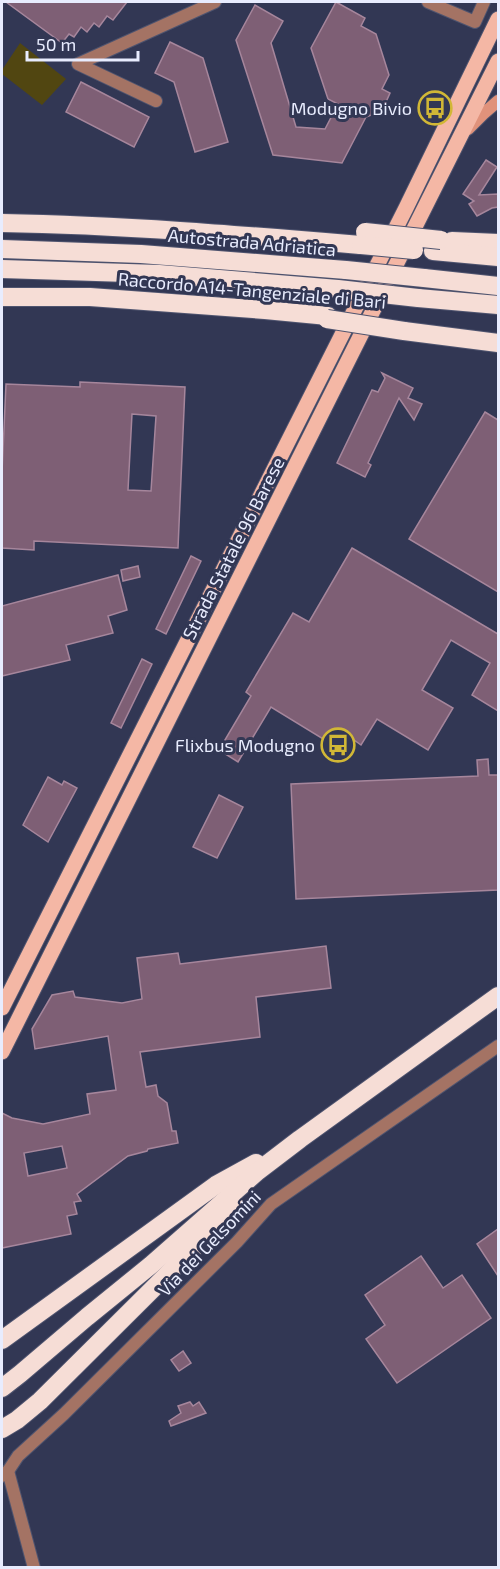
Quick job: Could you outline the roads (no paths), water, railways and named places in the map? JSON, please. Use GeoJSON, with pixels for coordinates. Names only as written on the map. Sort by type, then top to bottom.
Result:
{"type":"FeatureCollection","features":[{"type":"Feature","properties":{"kind":"highway"},"geometry":{"type":"LineString","coordinates":[[2,223],[363,238],[437,246],[498,257]]}},
{"type":"Feature","properties":{"kind":"highway"},"geometry":{"type":"LineString","coordinates":[[437,246],[498,243]]}},
{"type":"Feature","properties":{"kind":"highway","name":"Autostrada Adriatica"},"geometry":{"type":"LineString","coordinates":[[2,249],[141,254],[346,270],[498,286]]}},
{"type":"Feature","properties":{"kind":"highway"},"geometry":{"type":"LineString","coordinates":[[2,269],[159,274],[498,305]]}},
{"type":"Feature","properties":{"kind":"highway","name":"Raccordo A14-Tangenziale di Bari"},"geometry":{"type":"LineString","coordinates":[[2,297],[90,297],[265,310],[404,328],[498,333]]}},
{"type":"Feature","properties":{"kind":"highway"},"geometry":{"type":"LineString","coordinates":[[404,328],[498,343]]}},
{"type":"Feature","properties":{"kind":"highway"},"geometry":{"type":"LineString","coordinates":[[2,1388],[152,1265],[258,1171],[498,996]]}},
{"type":"Feature","properties":{"kind":"highway"},"geometry":{"type":"LineString","coordinates":[[2,1340],[216,1185],[300,1139]]}},
{"type":"Feature","properties":{"kind":"highway"},"geometry":{"type":"LineString","coordinates":[[2,1429],[40,1401],[219,1223],[258,1171]]}},
{"type":"Feature","properties":{"kind":"main road","name":"Strada Statale 96 Barese"},"geometry":{"type":"LineString","coordinates":[[2,1008],[6,987],[406,208],[498,19]]}},
{"type":"Feature","properties":{"kind":"main road","name":"Strada Statale 96 Barese"},"geometry":{"type":"LineString","coordinates":[[2,1052],[498,61]]}},
{"type":"Feature","properties":{"kind":"main road"},"geometry":{"type":"LineString","coordinates":[[461,137],[498,101]]}},
{"type":"Feature","properties":{"kind":"street"},"geometry":{"type":"LineString","coordinates":[[156,100],[78,64],[215,2]]}},
{"type":"Feature","properties":{"kind":"street"},"geometry":{"type":"LineString","coordinates":[[428,2],[475,22],[484,2]]}},
{"type":"Feature","properties":{"kind":"street","name":"Via dei Gelsomini"},"geometry":{"type":"LineString","coordinates":[[5,1473],[18,1456],[151,1329],[271,1204],[498,1046]]}},
{"type":"Feature","properties":{"kind":"street"},"geometry":{"type":"LineString","coordinates":[[5,1473],[34,1568]]}},
{"type":"Feature","properties":{"kind":"place","name":"Modugno Bivio"},"geometry":{"type":"Point","coordinates":[435,108]}},
{"type":"Feature","properties":{"kind":"place","name":"Flixbus Modugno"},"geometry":{"type":"Point","coordinates":[338,745]}}]}
